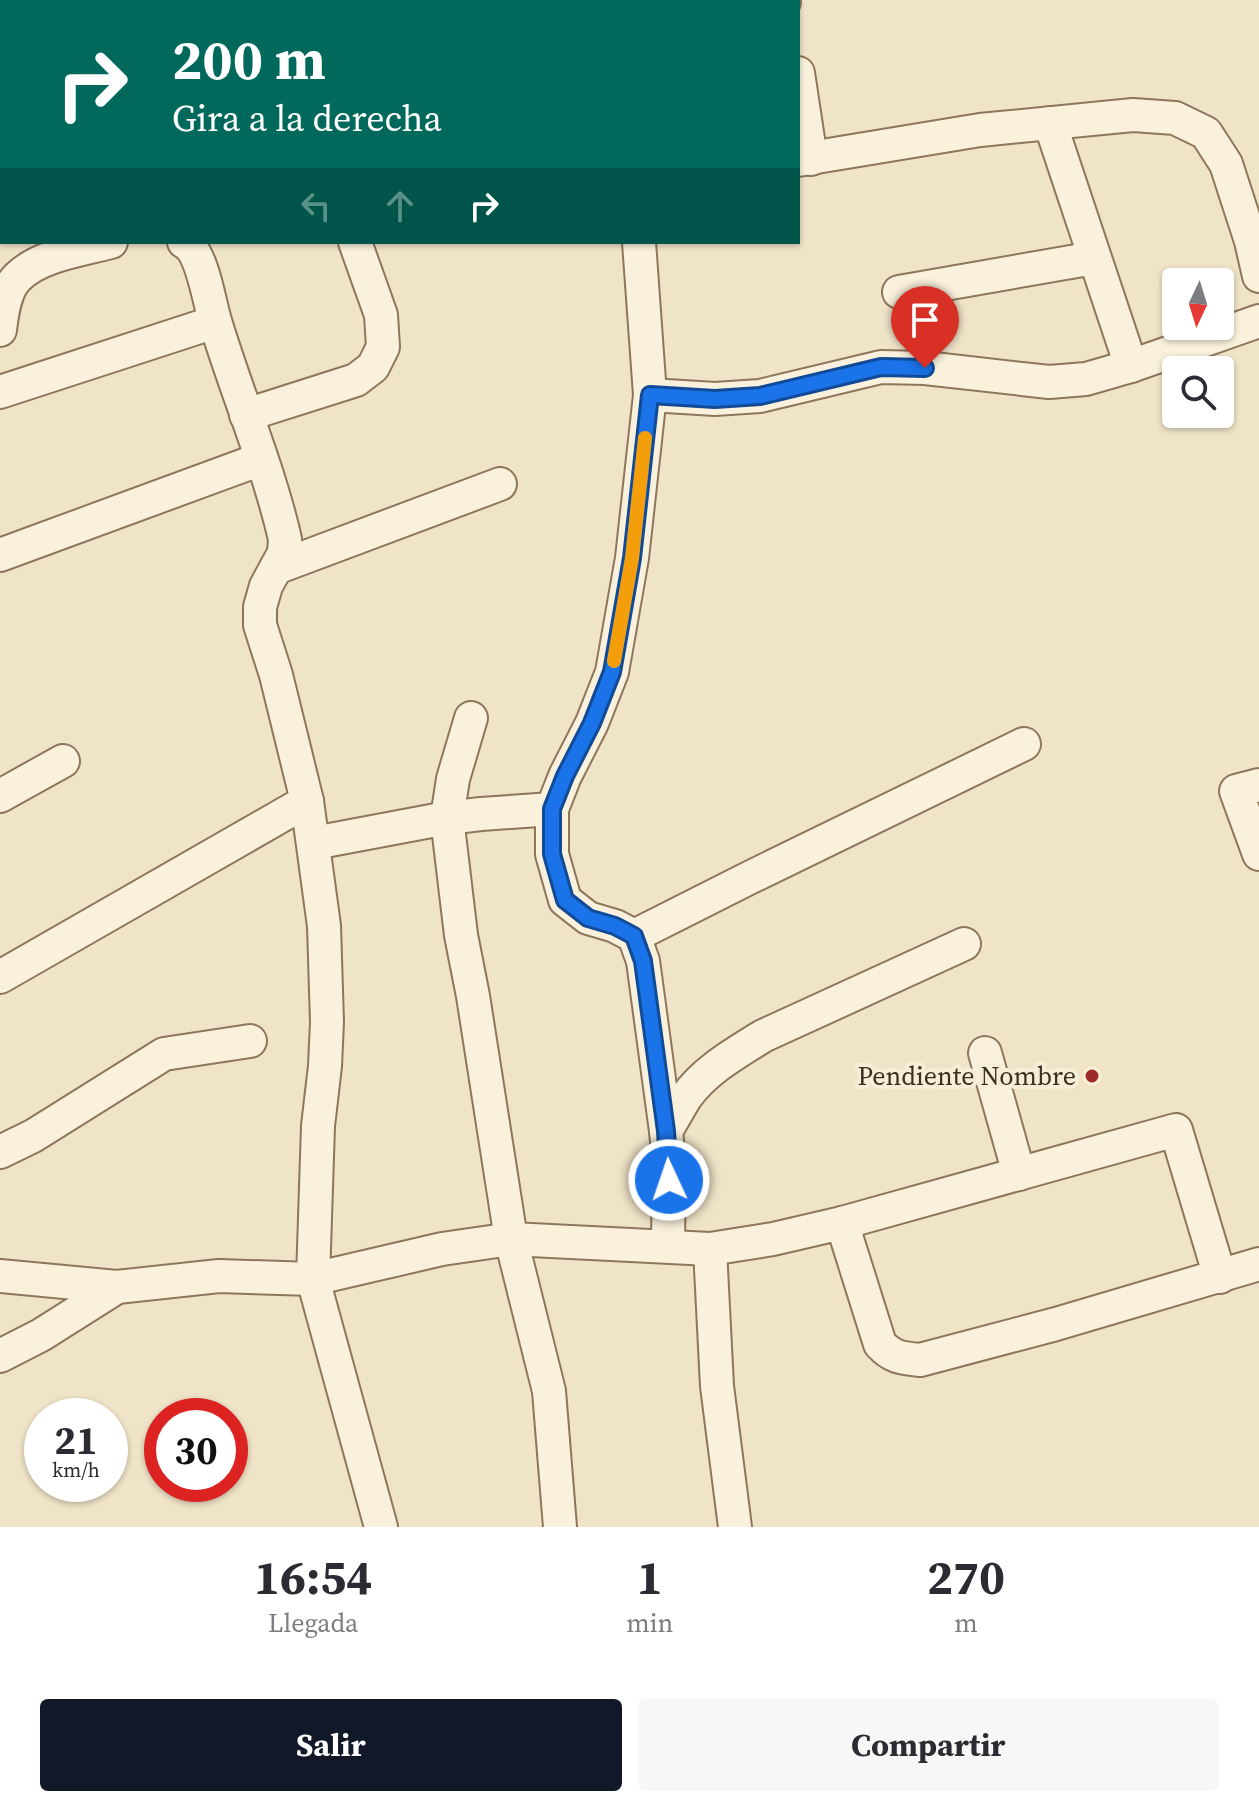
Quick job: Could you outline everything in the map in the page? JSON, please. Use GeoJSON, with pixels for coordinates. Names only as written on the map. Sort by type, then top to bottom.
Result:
{"type":"FeatureCollection","features":[{"type":"Feature","properties":{"kind":"street"},"geometry":{"type":"LineString","coordinates":[[800,102],[804,159],[980,130],[1133,115],[1175,118],[1206,133],[1226,164],[1259,276]]}},
{"type":"Feature","properties":{"kind":"street"},"geometry":{"type":"LineString","coordinates":[[1050,123],[1131,366]]}},
{"type":"Feature","properties":{"kind":"street"},"geometry":{"type":"LineString","coordinates":[[0,330],[3,306],[15,278],[39,261],[103,244]]}},
{"type":"Feature","properties":{"kind":"street"},"geometry":{"type":"LineString","coordinates":[[188,244],[202,271],[215,322],[285,539],[284,553],[266,586],[260,607],[260,625],[276,675],[307,801],[324,926],[327,1022],[318,1126],[313,1279],[380,1527]]}},
{"type":"Feature","properties":{"kind":"street"},"geometry":{"type":"LineString","coordinates":[[246,415],[356,380],[373,367],[383,347],[381,315],[356,244]]}},
{"type":"Feature","properties":{"kind":"street"},"geometry":{"type":"LineString","coordinates":[[639,244],[650,395],[632,558],[612,672],[552,809],[552,854],[565,900],[588,918],[634,936],[643,961],[669,1162],[668,1246]]}},
{"type":"Feature","properties":{"kind":"street"},"geometry":{"type":"LineString","coordinates":[[899,292],[1094,258]]}},
{"type":"Feature","properties":{"kind":"street"},"geometry":{"type":"LineString","coordinates":[[650,395],[715,399],[760,396],[881,367],[925,368],[1049,382],[1086,379],[1259,321]]}},
{"type":"Feature","properties":{"kind":"street"},"geometry":{"type":"LineString","coordinates":[[0,392],[215,322]]}},
{"type":"Feature","properties":{"kind":"street"},"geometry":{"type":"LineString","coordinates":[[0,555],[261,459]]}},
{"type":"Feature","properties":{"kind":"street"},"geometry":{"type":"LineString","coordinates":[[276,568],[500,484]]}},
{"type":"Feature","properties":{"kind":"street"},"geometry":{"type":"LineString","coordinates":[[471,718],[453,779],[447,818],[461,935],[511,1239],[549,1391],[560,1527]]}},
{"type":"Feature","properties":{"kind":"street"},"geometry":{"type":"LineString","coordinates":[[634,936],[1024,744]]}},
{"type":"Feature","properties":{"kind":"street"},"geometry":{"type":"LineString","coordinates":[[0,796],[63,761]]}},
{"type":"Feature","properties":{"kind":"street"},"geometry":{"type":"LineString","coordinates":[[1259,785],[1236,791],[1259,854]]}},
{"type":"Feature","properties":{"kind":"street"},"geometry":{"type":"LineString","coordinates":[[0,977],[307,801]]}},
{"type":"Feature","properties":{"kind":"street"},"geometry":{"type":"LineString","coordinates":[[314,843],[447,818],[552,809]]}},
{"type":"Feature","properties":{"kind":"street"},"geometry":{"type":"LineString","coordinates":[[666,1131],[688,1095],[734,1054],[763,1036],[964,944]]}},
{"type":"Feature","properties":{"kind":"street"},"geometry":{"type":"LineString","coordinates":[[0,1152],[33,1136],[164,1054],[250,1041]]}},
{"type":"Feature","properties":{"kind":"street"},"geometry":{"type":"LineString","coordinates":[[985,1053],[1019,1174]]}},
{"type":"Feature","properties":{"kind":"street"},"geometry":{"type":"LineString","coordinates":[[0,1276],[117,1287],[219,1276],[313,1279],[442,1249],[511,1239],[710,1249],[842,1223],[1176,1130],[1220,1277]]}},
{"type":"Feature","properties":{"kind":"street"},"geometry":{"type":"LineString","coordinates":[[842,1223],[880,1344],[890,1354],[920,1360],[1056,1324],[1259,1264]]}},
{"type":"Feature","properties":{"kind":"street"},"geometry":{"type":"LineString","coordinates":[[710,1249],[717,1386],[735,1527]]}},
{"type":"Feature","properties":{"kind":"street"},"geometry":{"type":"LineString","coordinates":[[0,1356],[41,1335],[117,1287]]}},
{"type":"Feature","properties":{"kind":"slow traffic"},"geometry":{"type":"LineString","coordinates":[[614,661],[632,558],[645,438]]}},
{"type":"Feature","properties":{"kind":"place","name":"Pendiente Nombre"},"geometry":{"type":"Point","coordinates":[1092,1076]}},
{"type":"Feature","properties":{"kind":"route"},"geometry":{"type":"LineString","coordinates":[[669,1180],[666,1131],[643,961],[634,936],[588,918],[565,900],[552,854],[552,809],[612,672],[632,558],[650,395],[715,399],[760,396],[881,367],[925,368]]}}]}
